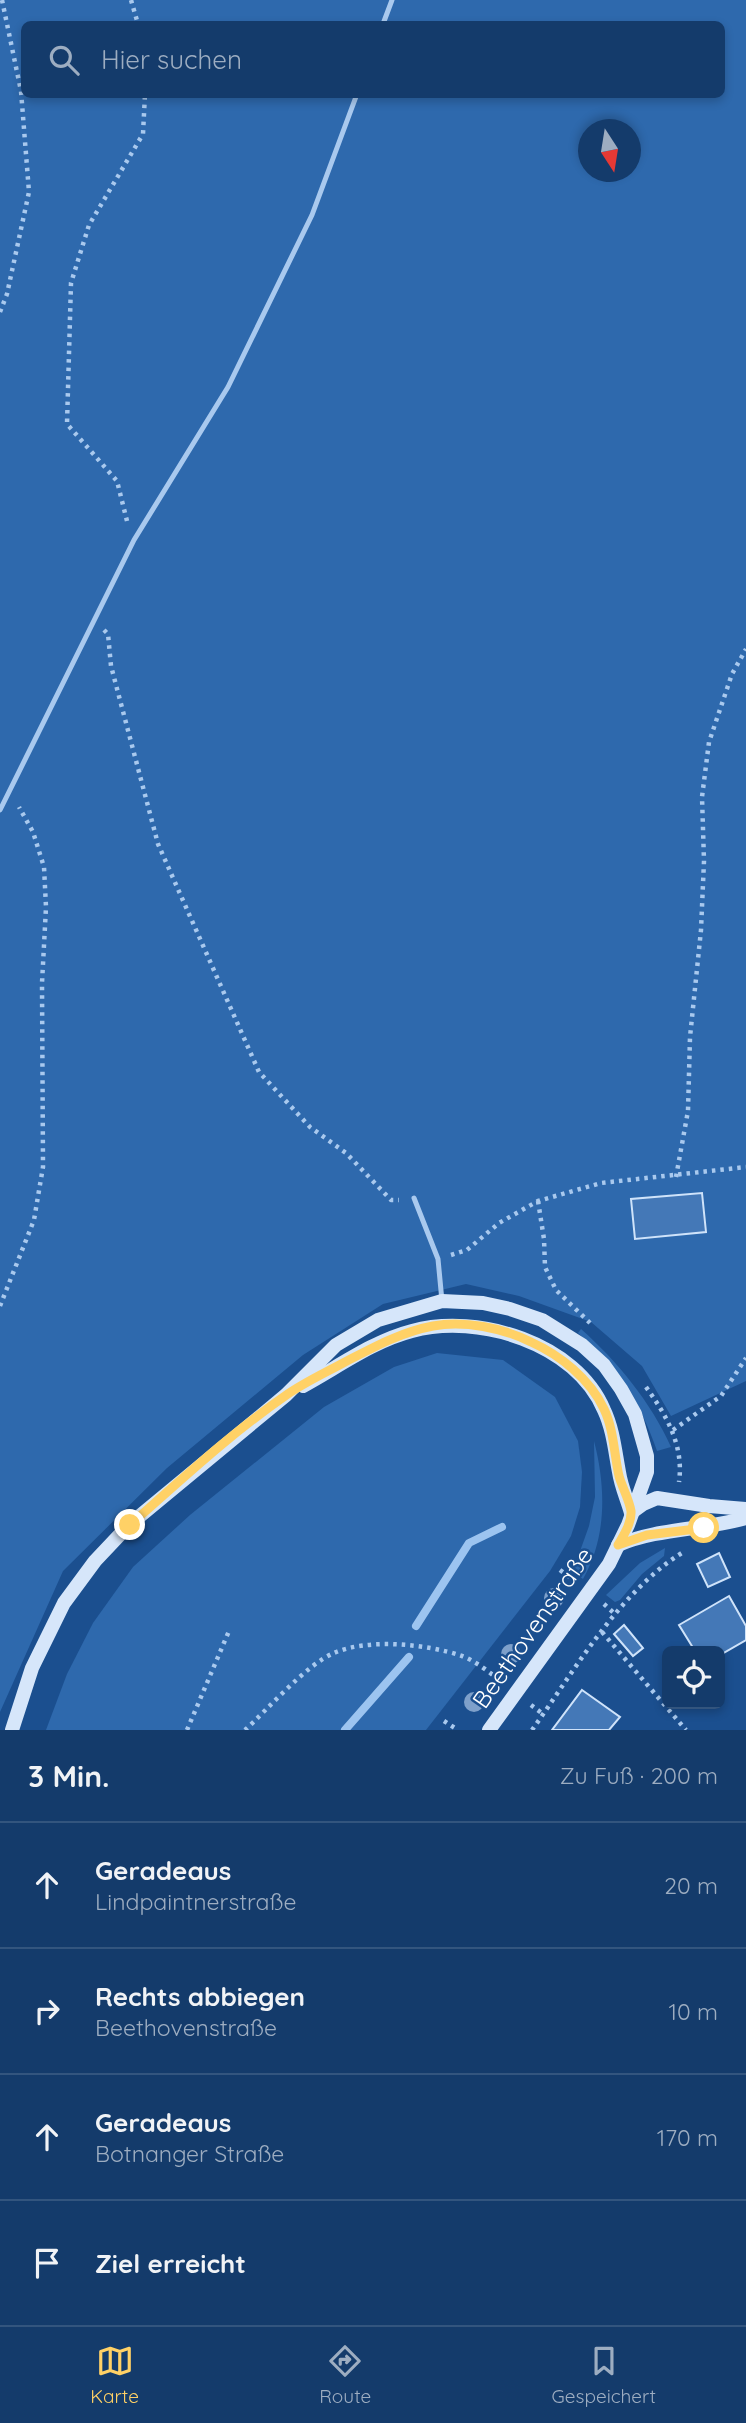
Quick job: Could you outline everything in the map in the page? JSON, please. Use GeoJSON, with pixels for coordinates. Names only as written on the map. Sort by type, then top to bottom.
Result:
{"type":"FeatureCollection","features":[{"type":"Feature","properties":{"kind":"main road"},"geometry":{"type":"LineString","coordinates":[[12,1730],[32,1668],[49,1632],[64,1604],[95,1561],[176,1484],[286,1395],[336,1345],[378,1320],[442,1301],[484,1303],[542,1320],[582,1345],[604,1365],[635,1414],[647,1456],[645,1476],[650,1491],[657,1498]]}},
{"type":"Feature","properties":{"kind":"main road"},"geometry":{"type":"LineString","coordinates":[[286,1395],[385,1340],[436,1325],[467,1324],[525,1339],[549,1350],[593,1391],[604,1409],[631,1513],[657,1498],[746,1509]]}},
{"type":"Feature","properties":{"kind":"main road","name":"Beethovenstraße"},"geometry":{"type":"LineString","coordinates":[[489,1730],[594,1587],[628,1525],[645,1476]]}},
{"type":"Feature","properties":{"kind":"main road"},"geometry":{"type":"LineString","coordinates":[[618,1545],[647,1535],[696,1530],[746,1518]]}},
{"type":"Feature","properties":{"kind":"lane"},"geometry":{"type":"LineString","coordinates":[[384,21],[392,0]]}},
{"type":"Feature","properties":{"kind":"lane"},"geometry":{"type":"LineString","coordinates":[[0,810],[134,540],[228,387],[312,215],[356,98]]}},
{"type":"Feature","properties":{"kind":"lane"},"geometry":{"type":"LineString","coordinates":[[414,1198],[438,1259],[442,1301]]}},
{"type":"Feature","properties":{"kind":"path"},"geometry":{"type":"LineString","coordinates":[[2,0],[21,91]]}},
{"type":"Feature","properties":{"kind":"path"},"geometry":{"type":"LineString","coordinates":[[131,0],[137,21]]}},
{"type":"Feature","properties":{"kind":"path"},"geometry":{"type":"LineString","coordinates":[[0,312],[7,294],[29,192],[22,98]]}},
{"type":"Feature","properties":{"kind":"path"},"geometry":{"type":"LineString","coordinates":[[134,540],[117,481],[66,424],[71,283],[89,225],[143,134],[145,98]]}},
{"type":"Feature","properties":{"kind":"path"},"geometry":{"type":"LineString","coordinates":[[95,621],[108,634],[111,666],[158,844],[259,1072],[310,1127],[346,1153],[391,1200],[414,1198]]}},
{"type":"Feature","properties":{"kind":"path"},"geometry":{"type":"LineString","coordinates":[[676,1177],[688,1111],[690,1037],[701,930],[704,861],[702,797],[709,742],[732,674],[746,649]]}},
{"type":"Feature","properties":{"kind":"path"},"geometry":{"type":"LineString","coordinates":[[0,1306],[34,1220],[43,1167],[42,984],[46,906],[44,867],[33,832],[21,809],[8,794]]}},
{"type":"Feature","properties":{"kind":"path"},"geometry":{"type":"LineString","coordinates":[[438,1259],[467,1250],[499,1223],[538,1201],[601,1183],[676,1177],[746,1167]]}},
{"type":"Feature","properties":{"kind":"path"},"geometry":{"type":"LineString","coordinates":[[673,1430],[721,1396],[746,1358]]}},
{"type":"Feature","properties":{"kind":"path"},"geometry":{"type":"LineString","coordinates":[[531,1730],[616,1615],[638,1589],[678,1555]]}},
{"type":"Feature","properties":{"kind":"path"},"geometry":{"type":"LineString","coordinates":[[187,1730],[229,1631]]}},
{"type":"Feature","properties":{"kind":"path"},"geometry":{"type":"LineString","coordinates":[[603,1632],[685,1730]]}},
{"type":"Feature","properties":{"kind":"path"},"geometry":{"type":"LineString","coordinates":[[245,1730],[301,1676],[334,1653],[366,1646],[412,1644],[464,1656],[483,1668]]}},
{"type":"Feature","properties":{"kind":"path"},"geometry":{"type":"LineString","coordinates":[[444,1721],[458,1730]]}},
{"type":"Feature","properties":{"kind":"shaded area"},"geometry":{"type":"Polygon","coordinates":[[[0,0],[746,0],[746,1381],[671,1416],[642,1366],[591,1322],[519,1296],[466,1284],[383,1304],[303,1355],[167,1468],[63,1571],[0,1712],[0,0]]]}},
{"type":"Feature","properties":{"kind":"shaded area"},"geometry":{"type":"Polygon","coordinates":[[[581,1329],[632,1383],[654,1414],[671,1447],[657,1451],[643,1416],[626,1386],[578,1333],[581,1329]]]}},
{"type":"Feature","properties":{"kind":"shaded area"},"geometry":{"type":"Polygon","coordinates":[[[437,1353],[503,1360],[555,1397],[578,1441],[582,1472],[580,1507],[571,1536],[550,1571],[426,1730],[46,1730],[67,1674],[93,1623],[133,1567],[190,1515],[324,1407],[394,1367],[437,1353]]]}},
{"type":"Feature","properties":{"kind":"shaded area"},"geometry":{"type":"Polygon","coordinates":[[[594,1441],[601,1476],[602,1512],[597,1546],[583,1579],[577,1575],[574,1568],[589,1526],[595,1497],[594,1441]]]}},
{"type":"Feature","properties":{"kind":"shaded area"},"geometry":{"type":"Polygon","coordinates":[[[665,1548],[664,1556],[642,1574],[620,1600],[615,1602],[606,1595],[640,1563],[665,1548]]]}},
{"type":"Feature","properties":{"kind":"building"},"geometry":{"type":"Polygon","coordinates":[[[702,1193],[706,1232],[635,1239],[631,1199],[702,1193]]]}},
{"type":"Feature","properties":{"kind":"building"},"geometry":{"type":"Polygon","coordinates":[[[719,1553],[730,1577],[708,1587],[697,1564],[719,1553]]]}},
{"type":"Feature","properties":{"kind":"building"},"geometry":{"type":"Polygon","coordinates":[[[729,1596],[746,1626],[746,1640],[725,1652],[725,1646],[692,1646],[679,1625],[729,1596]]]}},
{"type":"Feature","properties":{"kind":"building"},"geometry":{"type":"Polygon","coordinates":[[[624,1625],[643,1648],[633,1656],[614,1634],[624,1625]]]}},
{"type":"Feature","properties":{"kind":"building"},"geometry":{"type":"Polygon","coordinates":[[[582,1690],[620,1717],[609,1730],[552,1730],[582,1690]]]}},
{"type":"Feature","properties":{"kind":"waterway"},"geometry":{"type":"LineString","coordinates":[[416,1626],[469,1543],[502,1527]]}},
{"type":"Feature","properties":{"kind":"waterway"},"geometry":{"type":"LineString","coordinates":[[345,1730],[409,1657]]}},
{"type":"Feature","properties":{"kind":"route"},"geometry":{"type":"LineString","coordinates":[[130,1525],[286,1395],[385,1340],[436,1325],[467,1324],[525,1339],[549,1350],[593,1391],[604,1409],[631,1513],[618,1545],[647,1535],[704,1528]]}}]}
